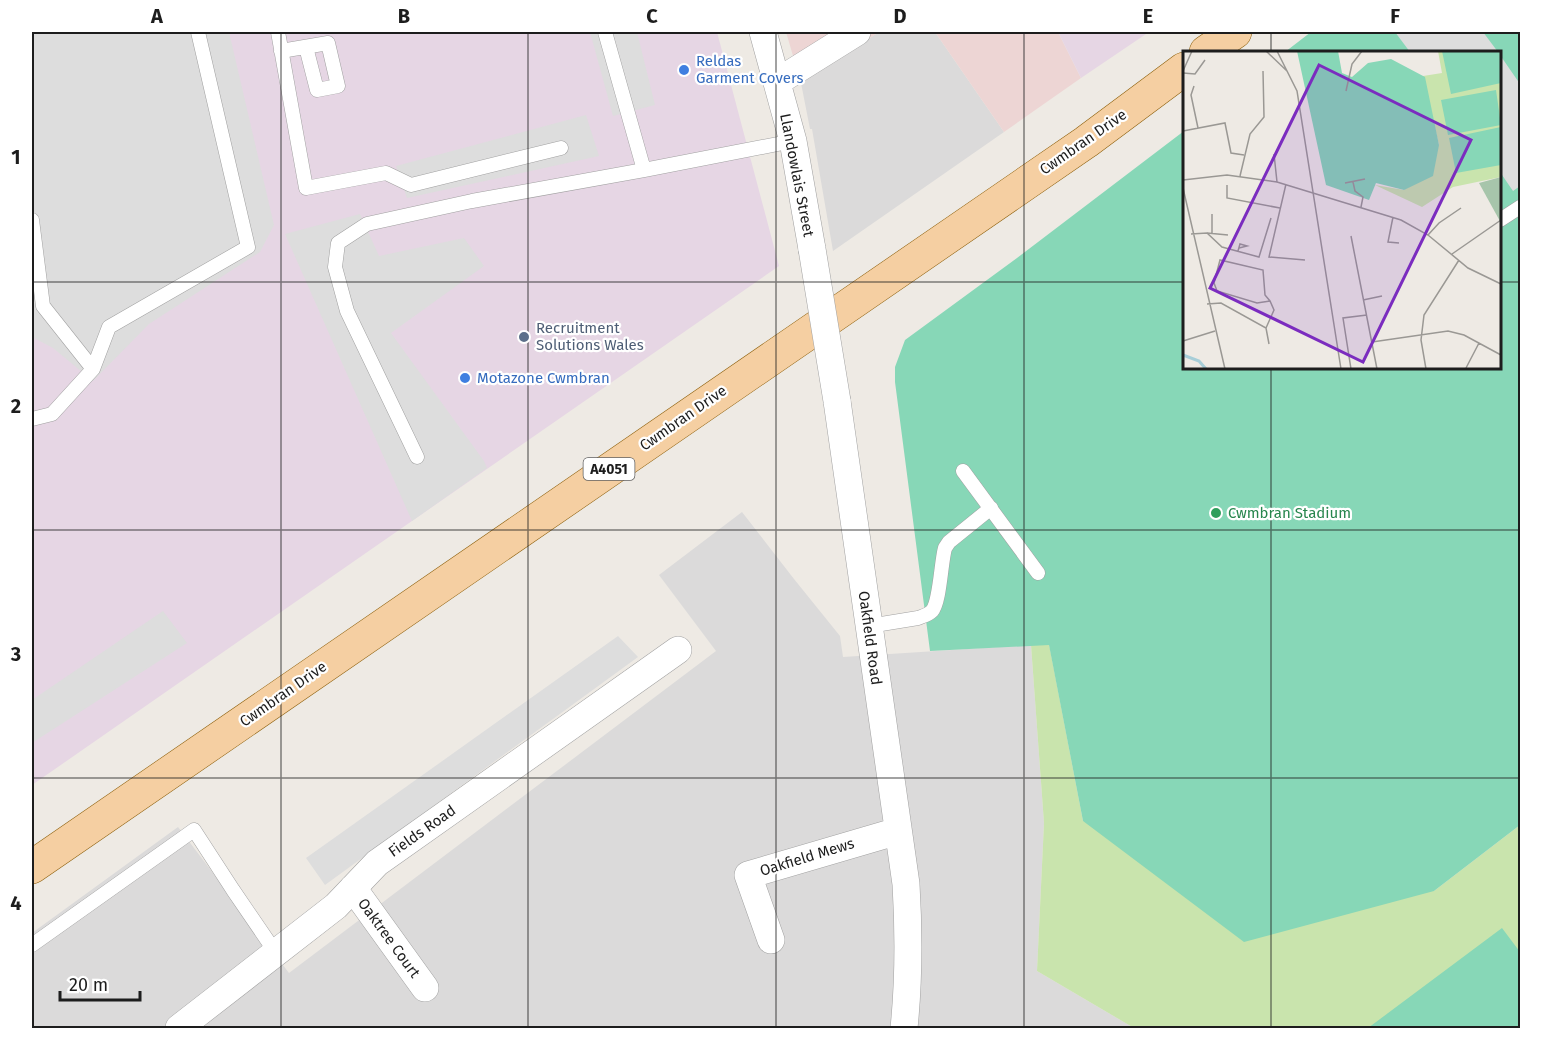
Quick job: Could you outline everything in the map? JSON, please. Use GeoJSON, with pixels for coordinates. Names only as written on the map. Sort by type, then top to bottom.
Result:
{"type":"FeatureCollection","features":[{"type":"Feature","properties":{"kind":"main road"},"geometry":{"type":"LineString","coordinates":[[1207,51],[1235,32]]}},
{"type":"Feature","properties":{"kind":"main road","name":"Cwmbran Drive"},"geometry":{"type":"LineString","coordinates":[[32,867],[1086,142],[1183,70]]}},
{"type":"Feature","properties":{"kind":"street","name":"Llandowlais Street"},"geometry":{"type":"LineString","coordinates":[[763,32],[793,141],[812,249]]}},
{"type":"Feature","properties":{"kind":"street"},"geometry":{"type":"LineString","coordinates":[[777,82],[857,32]]}},
{"type":"Feature","properties":{"kind":"street","name":"Oakfield Road"},"geometry":{"type":"LineString","coordinates":[[812,249],[837,401],[906,884],[909,965],[904,1029]]}},
{"type":"Feature","properties":{"kind":"street","name":"Fields Road"},"geometry":{"type":"LineString","coordinates":[[179,1029],[336,906],[377,863],[678,650]]}},
{"type":"Feature","properties":{"kind":"street","name":"Oakfield Mews"},"geometry":{"type":"LineString","coordinates":[[771,940],[748,875],[898,831]]}},
{"type":"Feature","properties":{"kind":"street","name":"Oaktree Court"},"geometry":{"type":"LineString","coordinates":[[352,888],[425,988]]}},
{"type":"Feature","properties":{"kind":"lane"},"geometry":{"type":"LineString","coordinates":[[32,419],[52,414],[93,369],[109,327],[248,247],[198,32]]}},
{"type":"Feature","properties":{"kind":"lane"},"geometry":{"type":"LineString","coordinates":[[278,32],[306,188],[386,172],[411,185],[561,148]]}},
{"type":"Feature","properties":{"kind":"lane"},"geometry":{"type":"LineString","coordinates":[[604,32],[644,170]]}},
{"type":"Feature","properties":{"kind":"lane"},"geometry":{"type":"LineString","coordinates":[[281,51],[306,47]]}},
{"type":"Feature","properties":{"kind":"lane"},"geometry":{"type":"LineString","coordinates":[[417,457],[347,311],[335,267],[338,243],[367,224],[472,201],[793,141]]}},
{"type":"Feature","properties":{"kind":"lane"},"geometry":{"type":"LineString","coordinates":[[1501,219],[1521,207]]}},
{"type":"Feature","properties":{"kind":"lane"},"geometry":{"type":"LineString","coordinates":[[32,220],[43,306],[93,369]]}},
{"type":"Feature","properties":{"kind":"lane"},"geometry":{"type":"LineString","coordinates":[[963,471],[1038,573]]}},
{"type":"Feature","properties":{"kind":"lane"},"geometry":{"type":"LineString","coordinates":[[869,626],[918,618],[932,611],[945,548],[949,542],[991,508]]}},
{"type":"Feature","properties":{"kind":"lane"},"geometry":{"type":"LineString","coordinates":[[32,945],[194,830],[276,953]]}},
{"type":"Feature","properties":{"kind":"shaded area"},"geometry":{"type":"Polygon","coordinates":[[[32,32],[717,32],[779,266],[32,785],[32,32]]]}},
{"type":"Feature","properties":{"kind":"shaded area"},"geometry":{"type":"Polygon","coordinates":[[[32,32],[229,32],[274,225],[260,252],[149,324],[93,381],[53,348],[32,337],[32,32]]]}},
{"type":"Feature","properties":{"kind":"shaded area"},"geometry":{"type":"Polygon","coordinates":[[[590,32],[637,32],[655,105],[613,116],[590,32]]]}},
{"type":"Feature","properties":{"kind":"shaded area"},"geometry":{"type":"Polygon","coordinates":[[[786,32],[879,32],[801,83],[786,32]]]}},
{"type":"Feature","properties":{"kind":"shaded area"},"geometry":{"type":"Polygon","coordinates":[[[879,32],[935,32],[1004,132],[833,251],[812,129],[810,129],[801,83],[879,32]]]}},
{"type":"Feature","properties":{"kind":"shaded area"},"geometry":{"type":"Polygon","coordinates":[[[935,32],[1058,32],[1081,78],[1004,132],[935,32]]]}},
{"type":"Feature","properties":{"kind":"shaded area"},"geometry":{"type":"Polygon","coordinates":[[[1058,32],[1149,32],[1081,78],[1058,32]]]}},
{"type":"Feature","properties":{"kind":"shaded area"},"geometry":{"type":"Polygon","coordinates":[[[1395,32],[1483,32],[1497,51],[1409,51],[1395,32]]]}},
{"type":"Feature","properties":{"kind":"shaded area"},"geometry":{"type":"Polygon","coordinates":[[[1501,56],[1520,84],[1520,186],[1513,191],[1501,173],[1501,56]]]}},
{"type":"Feature","properties":{"kind":"shaded area"},"geometry":{"type":"Polygon","coordinates":[[[586,115],[599,156],[407,198],[396,166],[586,115]]]}},
{"type":"Feature","properties":{"kind":"shaded area"},"geometry":{"type":"Polygon","coordinates":[[[360,214],[379,256],[464,238],[484,266],[391,333],[487,468],[412,521],[285,234],[360,214]]]}},
{"type":"Feature","properties":{"kind":"shaded area"},"geometry":{"type":"Polygon","coordinates":[[[742,512],[840,636],[843,657],[1031,645],[1044,823],[1037,971],[1134,1028],[32,1028],[32,933],[178,827],[289,973],[716,651],[659,575],[742,512]]]}},
{"type":"Feature","properties":{"kind":"shaded area"},"geometry":{"type":"Polygon","coordinates":[[[163,611],[187,643],[32,743],[32,700],[163,611]]]}},
{"type":"Feature","properties":{"kind":"shaded area"},"geometry":{"type":"Polygon","coordinates":[[[618,636],[638,657],[325,885],[306,858],[618,636]]]}},
{"type":"Feature","properties":{"kind":"green space","name":"Cwmbran Stadium"},"geometry":{"type":"Polygon","coordinates":[[[1311,32],[1520,32],[1520,825],[1434,891],[1244,942],[1083,821],[1049,645],[930,651],[895,382],[895,367],[905,340],[1183,132],[1183,369],[1501,369],[1501,51],[1286,51],[1311,32]]]}},
{"type":"Feature","properties":{"kind":"green space"},"geometry":{"type":"Polygon","coordinates":[[[1049,644],[1083,821],[1434,891],[1520,825],[1520,1028],[1134,1028],[1037,971],[1044,823],[1031,645],[1049,644]]]}},
{"type":"Feature","properties":{"kind":"green space"},"geometry":{"type":"Polygon","coordinates":[[[1502,928],[1520,952],[1520,1028],[1368,1028],[1502,928]]]}},
{"type":"Feature","properties":{"kind":"place","name":"Reldas Garment Covers"},"geometry":{"type":"Point","coordinates":[684,70]}},
{"type":"Feature","properties":{"kind":"place","name":"Recruitment Solutions Wales"},"geometry":{"type":"Point","coordinates":[524,337]}},
{"type":"Feature","properties":{"kind":"place","name":"Motazone Cwmbran"},"geometry":{"type":"Point","coordinates":[465,378]}},
{"type":"Feature","properties":{"kind":"place","name":"Cwmbran Stadium"},"geometry":{"type":"Point","coordinates":[1216,513]}}]}
